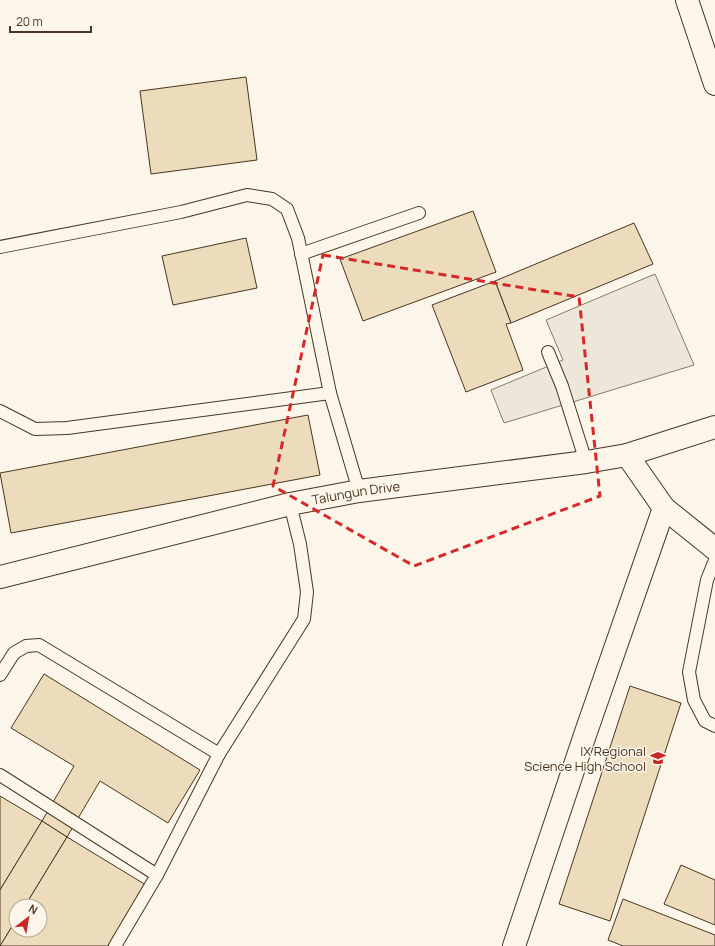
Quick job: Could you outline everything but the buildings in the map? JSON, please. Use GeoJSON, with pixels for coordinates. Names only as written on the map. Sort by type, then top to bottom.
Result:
{"type":"FeatureCollection","features":[{"type":"Feature","properties":{"kind":"street"},"geometry":{"type":"LineString","coordinates":[[687,0],[715,84]]}},
{"type":"Feature","properties":{"kind":"street","name":"Talungun Drive"},"geometry":{"type":"LineString","coordinates":[[0,577],[290,504],[359,491],[586,462],[627,455],[715,427]]}},
{"type":"Feature","properties":{"kind":"street"},"geometry":{"type":"LineString","coordinates":[[627,455],[664,508],[715,549]]}},
{"type":"Feature","properties":{"kind":"street"},"geometry":{"type":"LineString","coordinates":[[514,946],[586,732],[664,508]]}},
{"type":"Feature","properties":{"kind":"lane"},"geometry":{"type":"LineString","coordinates":[[0,247],[181,212],[247,196],[272,199],[287,209],[298,238],[330,393],[359,491]]}},
{"type":"Feature","properties":{"kind":"lane"},"geometry":{"type":"LineString","coordinates":[[301,254],[419,213]]}},
{"type":"Feature","properties":{"kind":"lane"},"geometry":{"type":"LineString","coordinates":[[548,352],[565,393],[586,462]]}},
{"type":"Feature","properties":{"kind":"lane"},"geometry":{"type":"LineString","coordinates":[[0,411],[35,429],[67,428],[330,393]]}},
{"type":"Feature","properties":{"kind":"lane"},"geometry":{"type":"LineString","coordinates":[[115,946],[156,875],[218,754],[304,619],[308,592],[300,544],[290,504]]}},
{"type":"Feature","properties":{"kind":"lane"},"geometry":{"type":"LineString","coordinates":[[715,560],[707,580],[689,672],[694,700],[705,721],[715,726]]}},
{"type":"Feature","properties":{"kind":"lane"},"geometry":{"type":"LineString","coordinates":[[0,675],[14,653],[26,646],[39,645],[218,754]]}},
{"type":"Feature","properties":{"kind":"lane"},"geometry":{"type":"LineString","coordinates":[[0,775],[156,875]]}},
{"type":"Feature","properties":{"kind":"highlighted area"},"geometry":{"type":"Polygon","coordinates":[[[323,255],[579,297],[600,496],[414,566],[273,486],[323,255]]]}},
{"type":"Feature","properties":{"kind":"shaded area"},"geometry":{"type":"Polygon","coordinates":[[[655,274],[694,365],[504,423],[491,390],[563,360],[546,320],[655,274]]]}},
{"type":"Feature","properties":{"kind":"place","name":"IX Regional Science High School"},"geometry":{"type":"Point","coordinates":[658,758]}}]}
